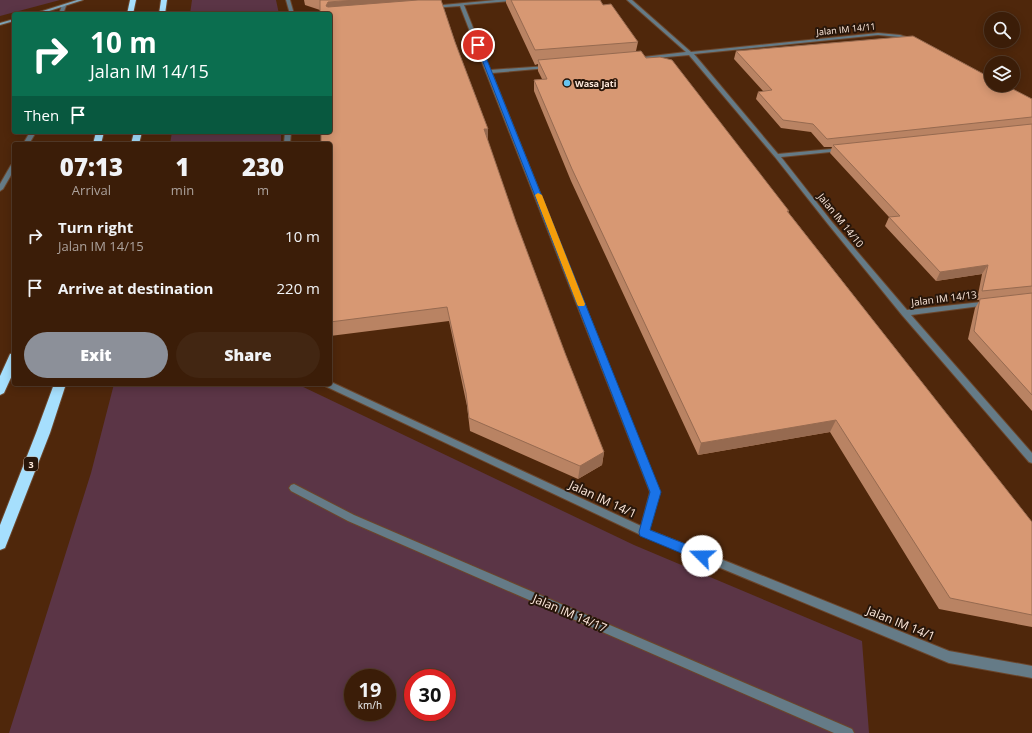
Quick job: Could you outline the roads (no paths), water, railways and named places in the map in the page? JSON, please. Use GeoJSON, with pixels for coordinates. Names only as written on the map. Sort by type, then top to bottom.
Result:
{"type":"FeatureCollection","features":[{"type":"Feature","properties":{"kind":"highway"},"geometry":{"type":"LineString","coordinates":[[130,12],[133,0]]}},
{"type":"Feature","properties":{"kind":"highway"},"geometry":{"type":"LineString","coordinates":[[162,12],[164,0]]}},
{"type":"Feature","properties":{"kind":"highway"},"geometry":{"type":"LineString","coordinates":[[0,390],[12,361]]}},
{"type":"Feature","properties":{"kind":"highway","name":"3"},"geometry":{"type":"LineString","coordinates":[[0,543],[43,433],[59,386]]}},
{"type":"Feature","properties":{"kind":"street"},"geometry":{"type":"LineString","coordinates":[[42,12],[81,0]]}},
{"type":"Feature","properties":{"kind":"street"},"geometry":{"type":"LineString","coordinates":[[288,0],[291,12]]}},
{"type":"Feature","properties":{"kind":"street"},"geometry":{"type":"LineString","coordinates":[[424,8],[510,0]]}},
{"type":"Feature","properties":{"kind":"street","name":"Jalan IM 14/10"},"geometry":{"type":"LineString","coordinates":[[629,0],[691,54],[777,156],[830,223],[905,313],[1032,459]]}},
{"type":"Feature","properties":{"kind":"street"},"geometry":{"type":"LineString","coordinates":[[462,4],[655,492],[644,532]]}},
{"type":"Feature","properties":{"kind":"street"},"geometry":{"type":"LineString","coordinates":[[62,12],[64,6]]}},
{"type":"Feature","properties":{"kind":"street"},"geometry":{"type":"LineString","coordinates":[[0,24],[12,21]]}},
{"type":"Feature","properties":{"kind":"street","name":"Jalan IM 14/11"},"geometry":{"type":"LineString","coordinates":[[628,60],[878,34],[900,36],[916,43]]}},
{"type":"Feature","properties":{"kind":"street"},"geometry":{"type":"LineString","coordinates":[[489,72],[558,66]]}},
{"type":"Feature","properties":{"kind":"street"},"geometry":{"type":"LineString","coordinates":[[777,156],[847,148]]}},
{"type":"Feature","properties":{"kind":"street"},"geometry":{"type":"LineString","coordinates":[[0,189],[12,168]]}},
{"type":"Feature","properties":{"kind":"street","name":"Jalan IM 14/13"},"geometry":{"type":"LineString","coordinates":[[905,313],[992,302]]}},
{"type":"Feature","properties":{"kind":"street","name":"Jalan IM 14/1"},"geometry":{"type":"LineString","coordinates":[[332,386],[644,532],[949,657],[1032,672]]}},
{"type":"Feature","properties":{"kind":"street","name":"Jalan IM 14/17"},"geometry":{"type":"LineString","coordinates":[[294,488],[351,518],[848,733]]}},
{"type":"Feature","properties":{"kind":"place","name":"Wasa Jati"},"geometry":{"type":"Point","coordinates":[567,83]}}]}
